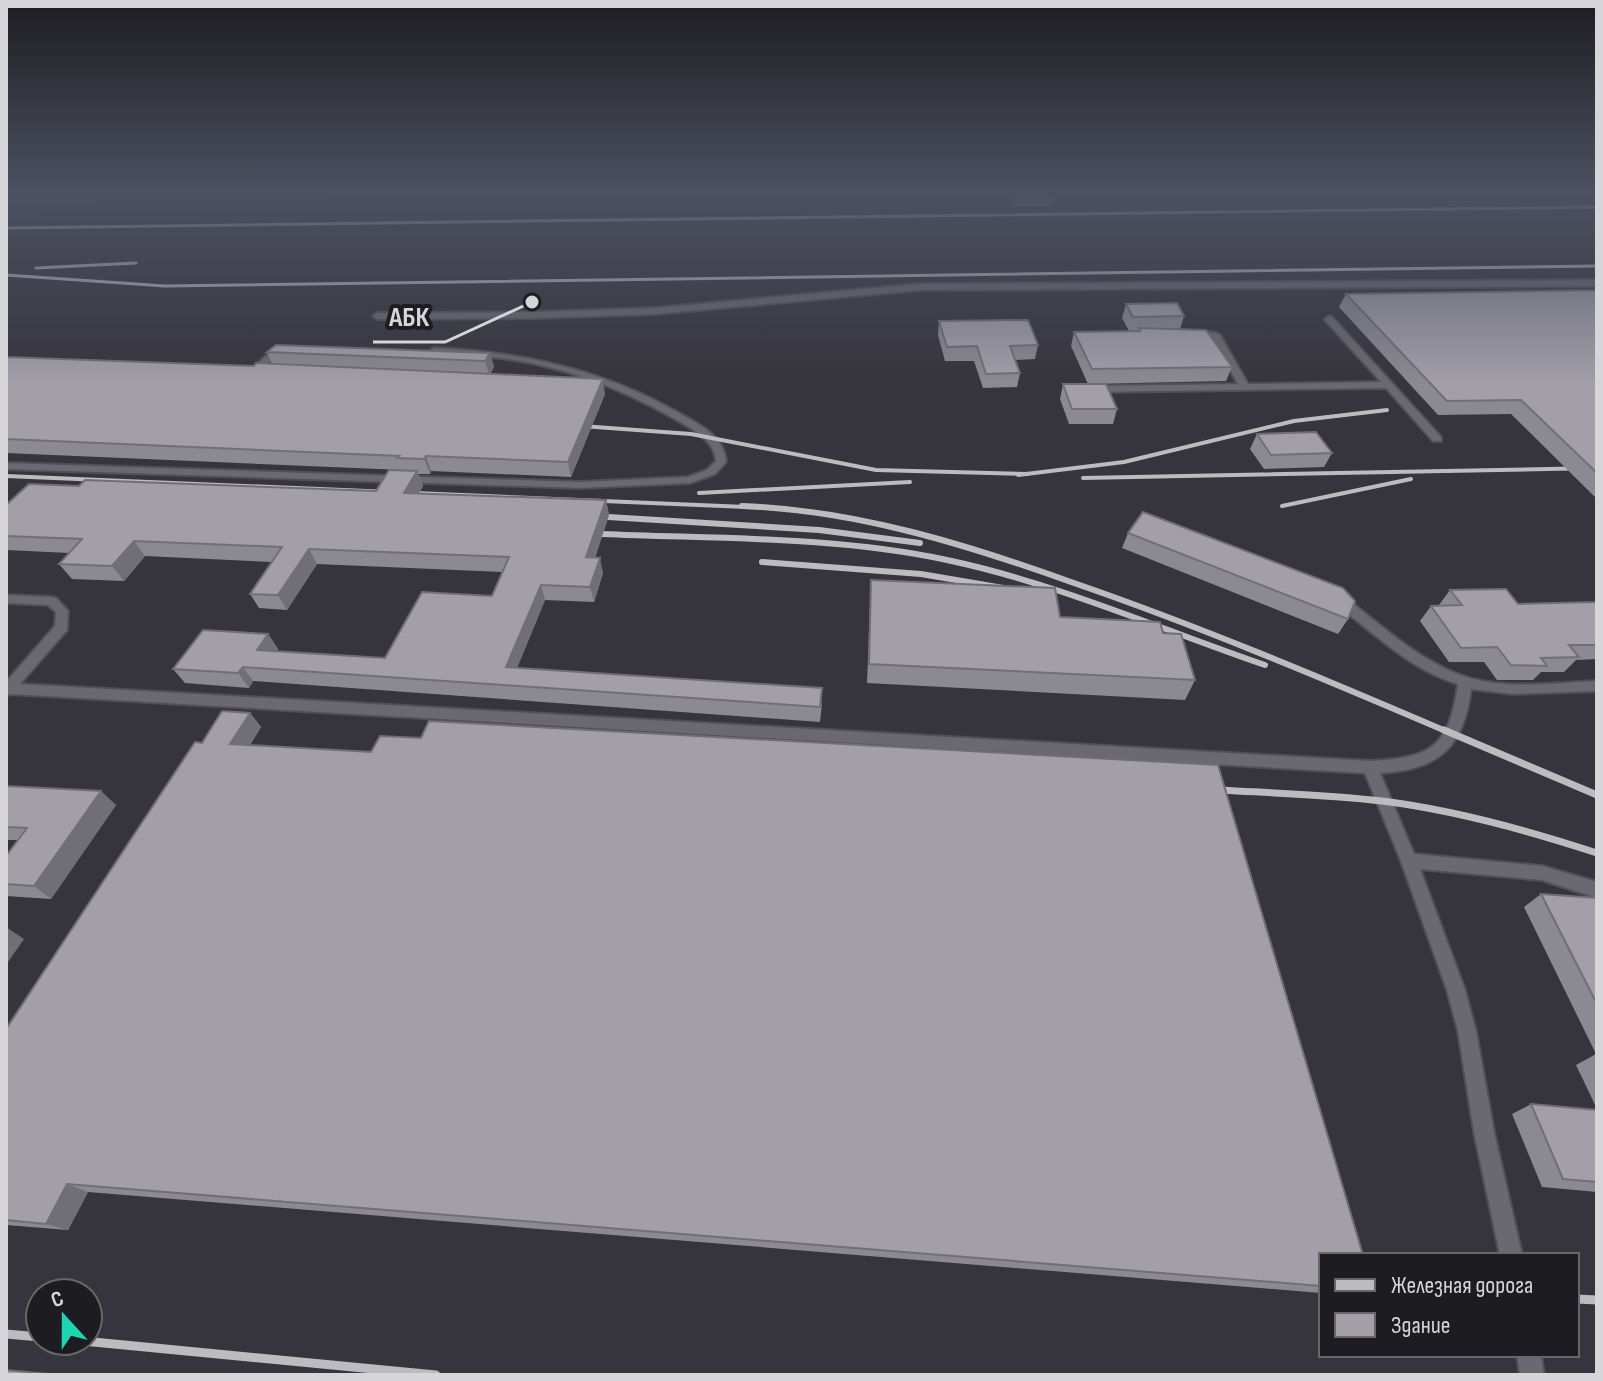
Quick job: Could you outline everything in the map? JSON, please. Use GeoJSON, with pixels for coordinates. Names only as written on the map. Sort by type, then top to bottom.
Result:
{"type":"FeatureCollection","features":[{"type":"Feature","properties":{"kind":"lane"},"geometry":{"type":"LineString","coordinates":[[377,316],[651,311],[889,288],[1597,283]]}},
{"type":"Feature","properties":{"kind":"lane"},"geometry":{"type":"LineString","coordinates":[[1329,319],[1437,439]]}},
{"type":"Feature","properties":{"kind":"lane"},"geometry":{"type":"LineString","coordinates":[[1185,336],[1215,335],[1244,386]]}},
{"type":"Feature","properties":{"kind":"lane"},"geometry":{"type":"LineString","coordinates":[[253,372],[270,357],[303,350]]}},
{"type":"Feature","properties":{"kind":"lane"},"geometry":{"type":"LineString","coordinates":[[6,466],[580,485],[677,482],[703,476],[721,462],[720,451],[710,437],[654,401],[623,387],[538,360],[485,352],[426,351]]}},
{"type":"Feature","properties":{"kind":"lane"},"geometry":{"type":"LineString","coordinates":[[237,371],[268,372]]}},
{"type":"Feature","properties":{"kind":"lane"},"geometry":{"type":"LineString","coordinates":[[577,385],[623,387]]}},
{"type":"Feature","properties":{"kind":"lane"},"geometry":{"type":"LineString","coordinates":[[1081,389],[1387,385]]}},
{"type":"Feature","properties":{"kind":"lane"},"geometry":{"type":"LineString","coordinates":[[6,599],[51,601],[62,611],[62,627],[7,690]]}},
{"type":"Feature","properties":{"kind":"lane"},"geometry":{"type":"LineString","coordinates":[[1342,602],[1416,658],[1465,682],[1509,688],[1597,686]]}},
{"type":"Feature","properties":{"kind":"lane"},"geometry":{"type":"LineString","coordinates":[[7,690],[1370,767],[1413,764],[1444,747],[1459,723],[1465,682]]}},
{"type":"Feature","properties":{"kind":"lane"},"geometry":{"type":"LineString","coordinates":[[1370,767],[1409,861],[1456,990],[1467,1031],[1484,1132],[1511,1253]]}},
{"type":"Feature","properties":{"kind":"lane"},"geometry":{"type":"LineString","coordinates":[[1409,861],[1542,873],[1597,890]]}},
{"type":"Feature","properties":{"kind":"building"},"geometry":{"type":"Polygon","coordinates":[[[1597,290],[1597,473],[1521,400],[1447,401],[1346,294],[1597,290]]]}},
{"type":"Feature","properties":{"kind":"building"},"geometry":{"type":"Polygon","coordinates":[[[1177,303],[1184,316],[1133,317],[1126,304],[1177,303]]]}},
{"type":"Feature","properties":{"kind":"building"},"geometry":{"type":"Polygon","coordinates":[[[1028,320],[1038,345],[1010,346],[1020,373],[986,374],[977,346],[947,347],[939,321],[1028,320]]]}},
{"type":"Feature","properties":{"kind":"building"},"geometry":{"type":"Polygon","coordinates":[[[1139,328],[1206,330],[1232,367],[1092,369],[1074,332],[1140,331],[1139,328]]]}},
{"type":"Feature","properties":{"kind":"building"},"geometry":{"type":"Polygon","coordinates":[[[276,345],[490,353],[485,361],[267,352],[276,345]]]}},
{"type":"Feature","properties":{"kind":"building"},"geometry":{"type":"Polygon","coordinates":[[[6,357],[254,366],[256,363],[603,379],[568,462],[426,456],[424,459],[6,439],[6,357]]]}},
{"type":"Feature","properties":{"kind":"building"},"geometry":{"type":"Polygon","coordinates":[[[1063,384],[1106,384],[1117,409],[1072,409],[1063,384]]]}},
{"type":"Feature","properties":{"kind":"building"},"geometry":{"type":"Polygon","coordinates":[[[1316,432],[1332,453],[1271,455],[1257,434],[1316,432]]]}},
{"type":"Feature","properties":{"kind":"building"},"geometry":{"type":"Polygon","coordinates":[[[389,470],[417,471],[404,493],[606,500],[586,557],[600,558],[590,587],[541,585],[506,667],[822,688],[820,707],[243,667],[238,673],[173,669],[203,630],[268,634],[257,650],[385,658],[422,592],[492,596],[509,557],[309,549],[278,595],[250,594],[282,547],[134,541],[112,566],[59,564],[82,539],[6,536],[6,505],[29,484],[79,486],[85,480],[376,491],[389,470]]]}},
{"type":"Feature","properties":{"kind":"building"},"geometry":{"type":"Polygon","coordinates":[[[1143,512],[1343,588],[1355,601],[1348,619],[1128,533],[1143,512]]]}},
{"type":"Feature","properties":{"kind":"building"},"geometry":{"type":"Polygon","coordinates":[[[871,580],[1055,588],[1060,617],[1160,622],[1163,633],[1181,634],[1195,680],[869,664],[871,580]]]}},
{"type":"Feature","properties":{"kind":"building"},"geometry":{"type":"Polygon","coordinates":[[[1506,589],[1518,604],[1597,602],[1597,645],[1569,645],[1579,657],[1541,658],[1547,666],[1511,665],[1497,647],[1461,648],[1431,606],[1462,605],[1450,590],[1506,589]]]}},
{"type":"Feature","properties":{"kind":"building"},"geometry":{"type":"Polygon","coordinates":[[[222,711],[250,713],[230,744],[371,752],[380,736],[421,738],[429,721],[1218,765],[1362,1253],[1319,1253],[1319,1286],[67,1184],[46,1224],[6,1220],[6,1029],[195,742],[202,743],[222,711]]]}},
{"type":"Feature","properties":{"kind":"building"},"geometry":{"type":"Polygon","coordinates":[[[6,786],[101,791],[34,886],[6,884],[6,856],[27,828],[6,827],[6,786]]]}},
{"type":"Feature","properties":{"kind":"building"},"geometry":{"type":"Polygon","coordinates":[[[1541,894],[1597,898],[1597,1004],[1541,894]]]}},
{"type":"Feature","properties":{"kind":"building"},"geometry":{"type":"Polygon","coordinates":[[[1531,1104],[1597,1110],[1597,1182],[1563,1179],[1531,1104]]]}},
{"type":"Feature","properties":{"kind":"building"},"geometry":{"type":"Polygon","coordinates":[[[6,1370],[59,1375],[6,1375],[6,1370]]]}},
{"type":"Feature","properties":{"kind":"railway"},"geometry":{"type":"LineString","coordinates":[[36,268],[136,263]]}},
{"type":"Feature","properties":{"kind":"railway"},"geometry":{"type":"LineString","coordinates":[[6,275],[165,286],[1597,266]]}},
{"type":"Feature","properties":{"kind":"railway"},"geometry":{"type":"LineString","coordinates":[[1026,474],[1124,462],[1294,421],[1387,410]]}},
{"type":"Feature","properties":{"kind":"railway"},"geometry":{"type":"LineString","coordinates":[[568,425],[691,434],[876,470],[1026,474]]}},
{"type":"Feature","properties":{"kind":"railway"},"geometry":{"type":"LineString","coordinates":[[1083,478],[1597,468]]}},
{"type":"Feature","properties":{"kind":"railway"},"geometry":{"type":"LineString","coordinates":[[1018,475],[1026,474]]}},
{"type":"Feature","properties":{"kind":"railway"},"geometry":{"type":"LineString","coordinates":[[6,476],[769,508]]}},
{"type":"Feature","properties":{"kind":"railway"},"geometry":{"type":"LineString","coordinates":[[1282,506],[1411,479]]}},
{"type":"Feature","properties":{"kind":"railway"},"geometry":{"type":"LineString","coordinates":[[699,493],[910,482]]}},
{"type":"Feature","properties":{"kind":"railway"},"geometry":{"type":"LineString","coordinates":[[742,506],[769,508]]}},
{"type":"Feature","properties":{"kind":"railway"},"geometry":{"type":"LineString","coordinates":[[769,508],[868,522],[991,555],[1214,635],[1448,732]]}},
{"type":"Feature","properties":{"kind":"railway"},"geometry":{"type":"LineString","coordinates":[[608,517],[819,530],[920,543]]}},
{"type":"Feature","properties":{"kind":"railway"},"geometry":{"type":"LineString","coordinates":[[602,534],[819,543],[905,552],[947,560],[1068,594],[1265,665]]}},
{"type":"Feature","properties":{"kind":"railway"},"geometry":{"type":"LineString","coordinates":[[762,562],[921,574],[1015,590]]}},
{"type":"Feature","properties":{"kind":"railway"},"geometry":{"type":"LineString","coordinates":[[1444,730],[1597,795]]}},
{"type":"Feature","properties":{"kind":"railway"},"geometry":{"type":"LineString","coordinates":[[1204,789],[1338,797],[1409,805],[1491,822],[1597,853]]}},
{"type":"Feature","properties":{"kind":"railway"},"geometry":{"type":"LineString","coordinates":[[1579,1299],[1597,1300]]}},
{"type":"Feature","properties":{"kind":"railway"},"geometry":{"type":"LineString","coordinates":[[6,1334],[24,1336]]}},
{"type":"Feature","properties":{"kind":"railway"},"geometry":{"type":"LineString","coordinates":[[104,1343],[436,1375]]}},
{"type":"Feature","properties":{"kind":"place","name":"АБК"},"geometry":{"type":"Point","coordinates":[532,302]}}]}
